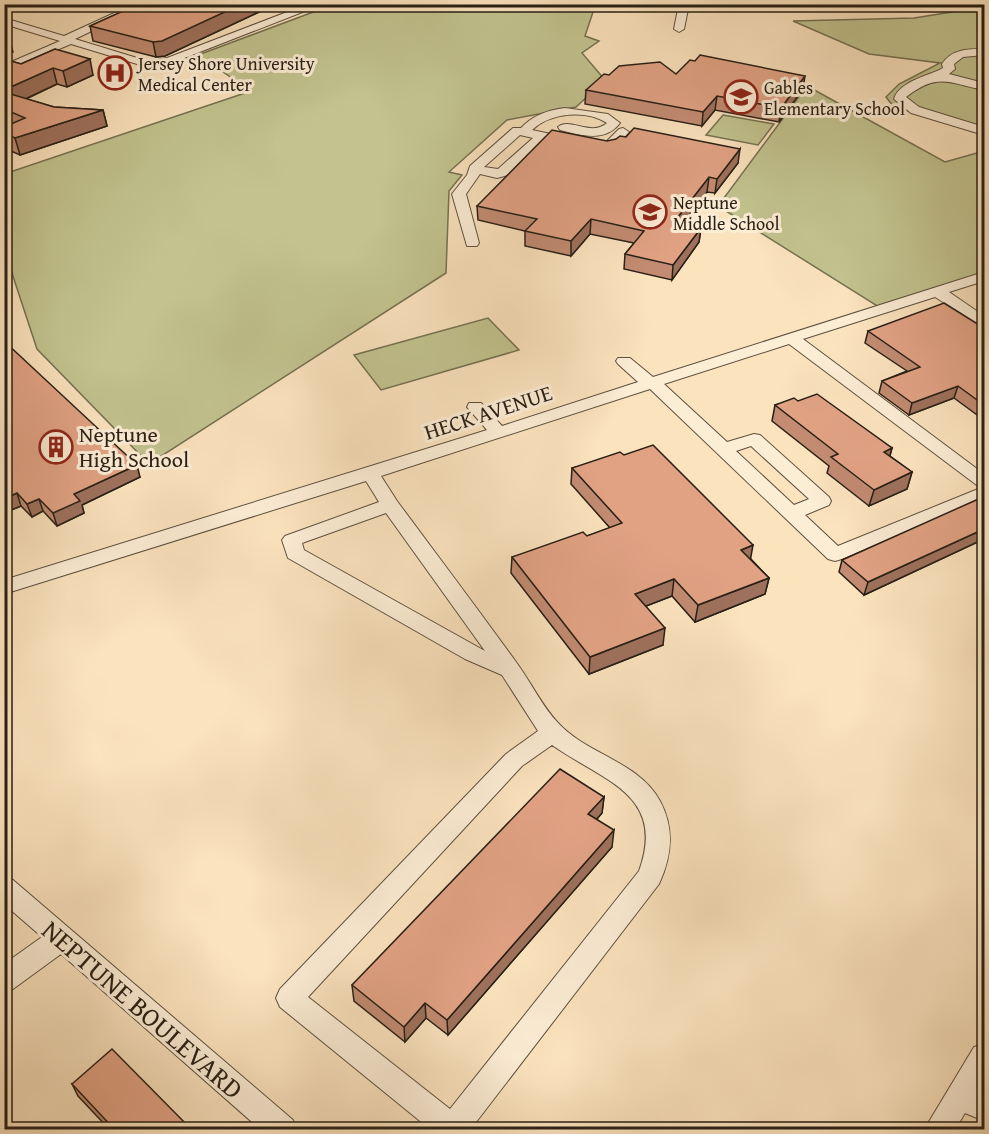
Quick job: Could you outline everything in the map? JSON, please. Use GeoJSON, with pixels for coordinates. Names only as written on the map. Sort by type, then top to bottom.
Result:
{"type":"FeatureCollection","features":[{"type":"Feature","properties":{"kind":"street"},"geometry":{"type":"LineString","coordinates":[[679,30],[684,4]]}},
{"type":"Feature","properties":{"kind":"street"},"geometry":{"type":"LineString","coordinates":[[4,21],[147,64],[165,62],[316,5]]}},
{"type":"Feature","properties":{"kind":"street"},"geometry":{"type":"LineString","coordinates":[[4,69],[135,15],[146,8]]}},
{"type":"Feature","properties":{"kind":"street"},"geometry":{"type":"LineString","coordinates":[[949,69],[948,64],[953,57],[966,53],[984,52]]}},
{"type":"Feature","properties":{"kind":"street"},"geometry":{"type":"LineString","coordinates":[[949,69],[939,76],[915,83],[900,96],[902,103],[915,110],[984,132]]}},
{"type":"Feature","properties":{"kind":"street"},"geometry":{"type":"LineString","coordinates":[[949,69],[984,87]]}},
{"type":"Feature","properties":{"kind":"street"},"geometry":{"type":"LineString","coordinates":[[939,76],[966,79]]}},
{"type":"Feature","properties":{"kind":"street"},"geometry":{"type":"LineString","coordinates":[[472,243],[459,194],[473,176],[475,169],[538,118],[561,111],[605,117],[614,123],[610,128]]}},
{"type":"Feature","properties":{"kind":"street"},"geometry":{"type":"LineString","coordinates":[[553,125],[593,132],[610,128],[629,133],[606,149],[522,130],[553,125]]}},
{"type":"Feature","properties":{"kind":"street"},"geometry":{"type":"LineString","coordinates":[[475,169],[497,174],[503,172],[542,136]]}},
{"type":"Feature","properties":{"kind":"street","name":"HECK AVENUE"},"geometry":{"type":"LineString","coordinates":[[4,587],[370,473],[984,276]]}},
{"type":"Feature","properties":{"kind":"street"},"geometry":{"type":"LineString","coordinates":[[937,291],[984,322]]}},
{"type":"Feature","properties":{"kind":"street"},"geometry":{"type":"LineString","coordinates":[[790,337],[984,482]]}},
{"type":"Feature","properties":{"kind":"street"},"geometry":{"type":"LineString","coordinates":[[624,361],[724,449],[835,554],[984,493]]}},
{"type":"Feature","properties":{"kind":"street"},"geometry":{"type":"LineString","coordinates":[[475,407],[498,432]]}},
{"type":"Feature","properties":{"kind":"street"},"geometry":{"type":"LineString","coordinates":[[724,449],[754,439],[822,501],[792,513]]}},
{"type":"Feature","properties":{"kind":"street"},"geometry":{"type":"LineString","coordinates":[[370,473],[390,505],[510,669],[552,733],[618,773],[643,795],[657,819],[659,845],[650,876],[452,1129],[289,998],[514,760],[552,733]]}},
{"type":"Feature","properties":{"kind":"street"},"geometry":{"type":"LineString","coordinates":[[390,505],[292,540],[295,553],[472,654],[510,669]]}},
{"type":"Feature","properties":{"kind":"street","name":"NEPTUNE BOULEVARD"},"geometry":{"type":"LineString","coordinates":[[4,888],[283,1130]]}},
{"type":"Feature","properties":{"kind":"street"},"geometry":{"type":"LineString","coordinates":[[4,980],[62,938]]}},
{"type":"Feature","properties":{"kind":"street"},"geometry":{"type":"LineString","coordinates":[[938,1130],[972,1102],[984,1057]]}},
{"type":"Feature","properties":{"kind":"green space"},"geometry":{"type":"Polygon","coordinates":[[[551,4],[594,9],[585,36],[599,41],[582,53],[605,80],[576,107],[507,120],[449,172],[462,175],[449,191],[446,273],[149,464],[37,349],[5,252],[4,174],[251,91],[198,55],[332,5],[551,4]]]}},
{"type":"Feature","properties":{"kind":"green space"},"geometry":{"type":"Polygon","coordinates":[[[984,7],[984,135],[893,106],[886,97],[899,84],[940,63],[869,54],[793,21],[914,18],[984,7]]]}},
{"type":"Feature","properties":{"kind":"green space"},"geometry":{"type":"Polygon","coordinates":[[[807,86],[945,162],[984,151],[984,277],[882,309],[718,206],[807,86]]]}},
{"type":"Feature","properties":{"kind":"green space"},"geometry":{"type":"Polygon","coordinates":[[[723,115],[774,124],[758,145],[706,135],[723,115]]]}},
{"type":"Feature","properties":{"kind":"green space"},"geometry":{"type":"Polygon","coordinates":[[[488,318],[519,350],[381,390],[354,355],[488,318]]]}},
{"type":"Feature","properties":{"kind":"building"},"geometry":{"type":"Polygon","coordinates":[[[140,4],[242,4],[162,41],[153,42],[90,26],[140,4]]]}},
{"type":"Feature","properties":{"kind":"building"},"geometry":{"type":"Polygon","coordinates":[[[55,49],[90,59],[63,71],[53,68],[4,90],[4,59],[21,64],[55,49]]]}},
{"type":"Feature","properties":{"kind":"building"},"geometry":{"type":"Polygon","coordinates":[[[700,55],[805,76],[781,108],[717,96],[703,112],[586,90],[604,74],[609,75],[619,66],[660,62],[676,74],[690,60],[695,61],[700,55]]]}},
{"type":"Feature","properties":{"kind":"building"},"geometry":{"type":"Polygon","coordinates":[[[4,92],[54,107],[103,110],[15,138],[4,133],[4,127],[25,118],[4,109],[4,92]]]}},
{"type":"Feature","properties":{"kind":"building","name":"Neptune Middle School"},"geometry":{"type":"Polygon","coordinates":[[[634,128],[740,149],[717,179],[709,177],[674,222],[701,228],[673,265],[625,254],[644,231],[591,219],[571,241],[525,231],[537,219],[477,206],[552,130],[607,141],[620,136],[626,137],[634,128]]]}},
{"type":"Feature","properties":{"kind":"building"},"geometry":{"type":"Polygon","coordinates":[[[944,303],[984,328],[984,382],[980,384],[984,387],[984,405],[958,386],[912,403],[882,381],[920,367],[868,331],[944,303]]]}},
{"type":"Feature","properties":{"kind":"building","name":"Neptune High School"},"geometry":{"type":"Polygon","coordinates":[[[4,341],[137,465],[74,494],[80,501],[53,513],[39,499],[27,504],[17,493],[4,499],[4,341]]]}},
{"type":"Feature","properties":{"kind":"building"},"geometry":{"type":"Polygon","coordinates":[[[817,394],[892,448],[884,452],[912,472],[874,490],[831,457],[838,454],[775,405],[794,398],[798,401],[817,394]]]}},
{"type":"Feature","properties":{"kind":"building"},"geometry":{"type":"Polygon","coordinates":[[[653,445],[753,545],[741,550],[769,578],[698,605],[674,579],[635,594],[665,628],[590,657],[512,557],[583,532],[587,536],[622,523],[572,468],[620,452],[624,455],[653,445]]]}},
{"type":"Feature","properties":{"kind":"building"},"geometry":{"type":"Polygon","coordinates":[[[983,497],[984,529],[868,582],[842,560],[983,497]]]}},
{"type":"Feature","properties":{"kind":"building"},"geometry":{"type":"Polygon","coordinates":[[[560,769],[604,797],[588,814],[614,830],[447,1020],[425,1003],[404,1027],[352,985],[560,769]]]}},
{"type":"Feature","properties":{"kind":"building"},"geometry":{"type":"Polygon","coordinates":[[[112,1049],[192,1130],[115,1130],[72,1084],[112,1049]]]}},
{"type":"Feature","properties":{"kind":"place","name":"Jersey Shore University Medical Center"},"geometry":{"type":"Point","coordinates":[115,73]}},
{"type":"Feature","properties":{"kind":"place","name":"Gables Elementary School"},"geometry":{"type":"Point","coordinates":[741,97]}},
{"type":"Feature","properties":{"kind":"place","name":"Neptune Middle School"},"geometry":{"type":"Point","coordinates":[650,212]}},
{"type":"Feature","properties":{"kind":"place","name":"Neptune High School"},"geometry":{"type":"Point","coordinates":[56,447]}}]}
